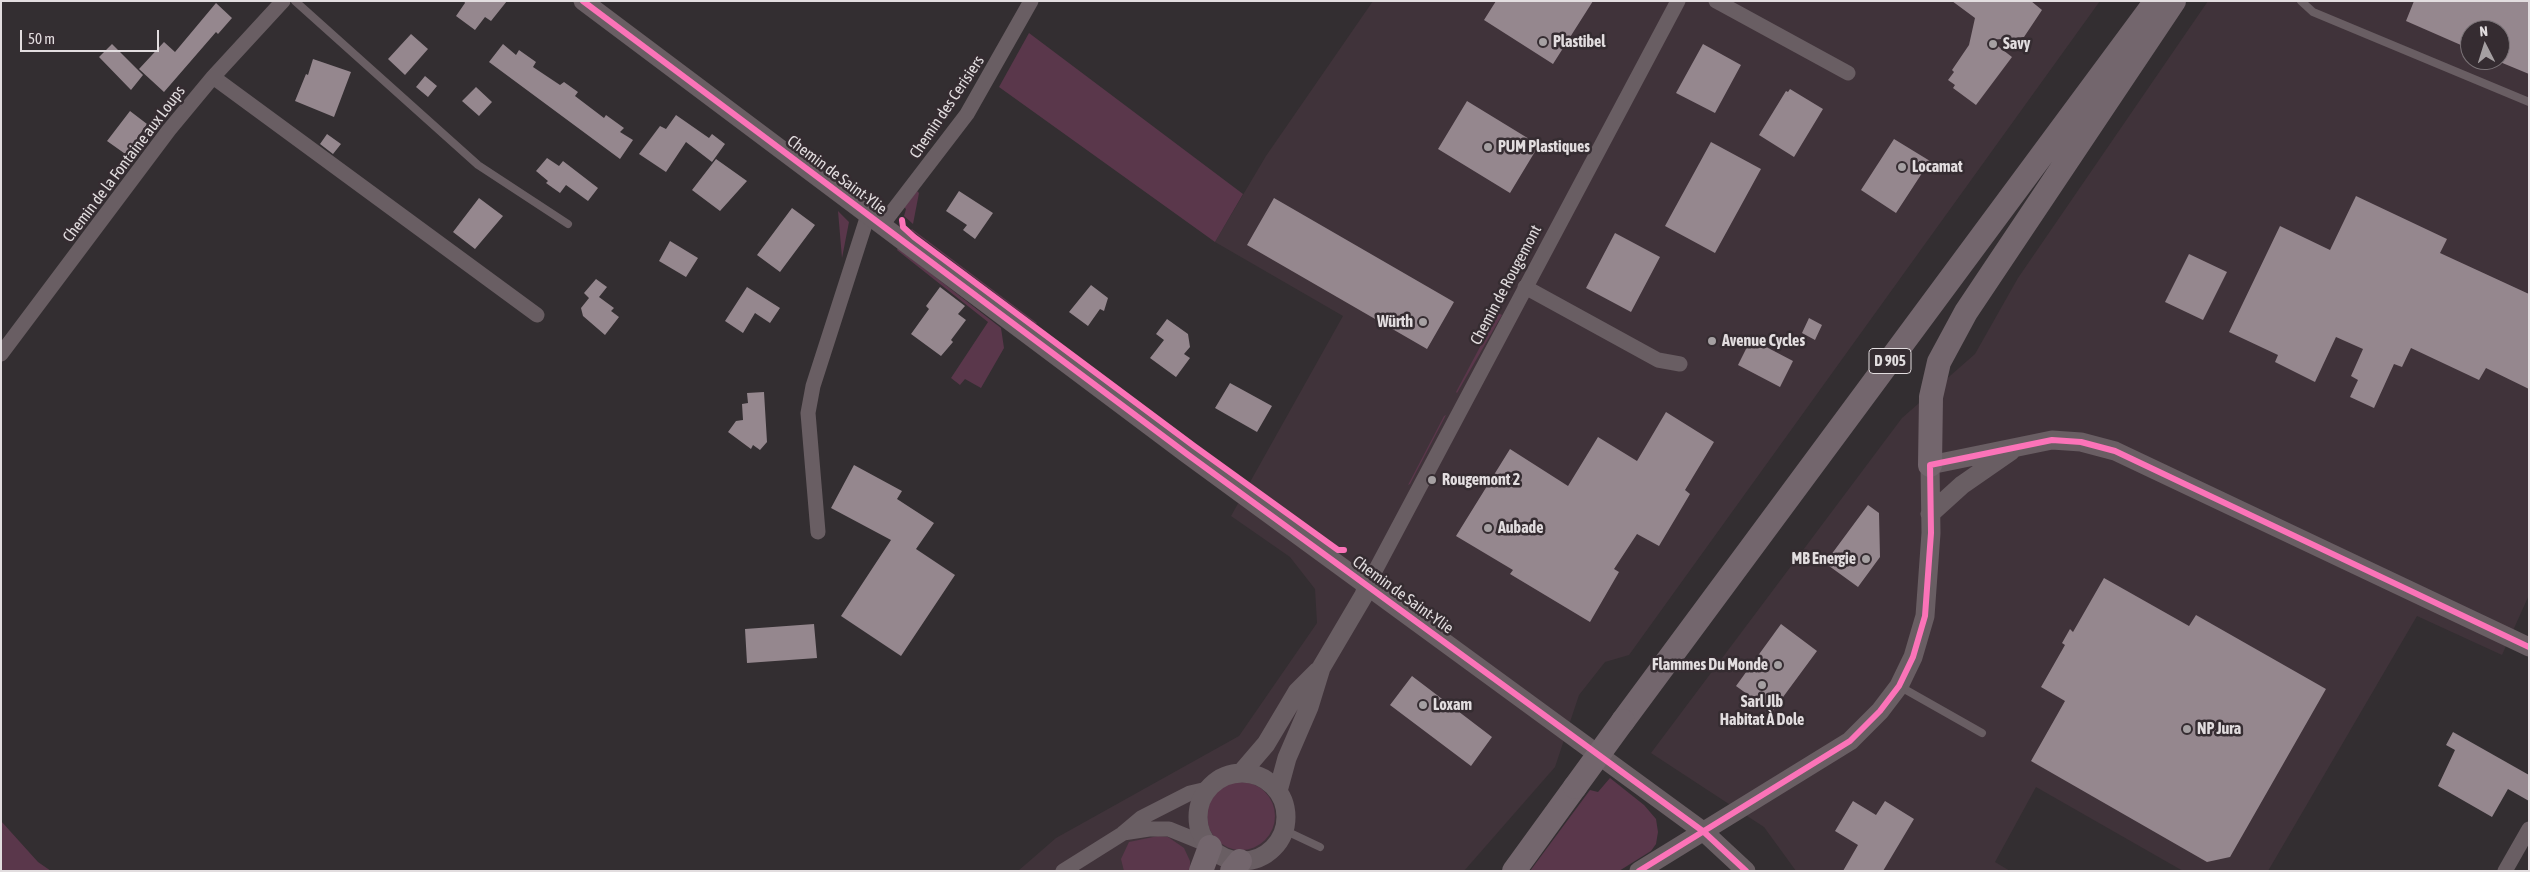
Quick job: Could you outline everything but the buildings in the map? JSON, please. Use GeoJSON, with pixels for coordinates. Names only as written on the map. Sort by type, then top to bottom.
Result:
{"type":"FeatureCollection","features":[{"type":"Feature","properties":{"kind":"main road","name":"D 905"},"geometry":{"type":"LineString","coordinates":[[1514,871],[1574,787],[2156,1]]}},
{"type":"Feature","properties":{"kind":"main road"},"geometry":{"type":"LineString","coordinates":[[1930,465],[1931,398],[1938,362],[1966,312],[2174,1]]}},
{"type":"Feature","properties":{"kind":"main road"},"geometry":{"type":"LineString","coordinates":[[1497,871],[1533,827],[1552,818]]}},
{"type":"Feature","properties":{"kind":"main road"},"geometry":{"type":"LineString","coordinates":[[1201,871],[1208,846]]}},
{"type":"Feature","properties":{"kind":"street","name":"Chemin de la Fontaine aux Loups"},"geometry":{"type":"LineString","coordinates":[[1,354],[169,130],[213,77],[283,1]]}},
{"type":"Feature","properties":{"kind":"street","name":"Chemin de Saint-Ylie"},"geometry":{"type":"LineString","coordinates":[[583,1],[1367,586],[1704,832],[1746,871]]}},
{"type":"Feature","properties":{"kind":"street","name":"Chemin des Cerisiers"},"geometry":{"type":"LineString","coordinates":[[818,532],[808,413],[813,386],[875,220],[966,114],[1031,1]]}},
{"type":"Feature","properties":{"kind":"street","name":"Chemin de Rougemont"},"geometry":{"type":"LineString","coordinates":[[1367,586],[1678,1]]}},
{"type":"Feature","properties":{"kind":"street"},"geometry":{"type":"LineString","coordinates":[[1716,1],[1848,73]]}},
{"type":"Feature","properties":{"kind":"street"},"geometry":{"type":"LineString","coordinates":[[213,77],[537,315]]}},
{"type":"Feature","properties":{"kind":"street"},"geometry":{"type":"LineString","coordinates":[[1525,287],[1658,360],[1680,364]]}},
{"type":"Feature","properties":{"kind":"street"},"geometry":{"type":"LineString","coordinates":[[1639,871],[1850,741],[1880,711],[1899,686],[1913,657],[1925,616],[1930,514],[1930,465],[2052,440],[2081,442],[2115,451],[2529,648]]}},
{"type":"Feature","properties":{"kind":"street"},"geometry":{"type":"LineString","coordinates":[[1930,514],[1962,485],[2019,446]]}},
{"type":"Feature","properties":{"kind":"street"},"geometry":{"type":"LineString","coordinates":[[1278,792],[1287,758],[1309,707],[1321,668],[1364,595],[1367,586]]}},
{"type":"Feature","properties":{"kind":"street"},"geometry":{"type":"LineString","coordinates":[[1242,772],[1266,744],[1297,692],[1321,668]]}},
{"type":"Feature","properties":{"kind":"street"},"geometry":{"type":"LineString","coordinates":[[1122,834],[1149,829],[1169,829],[1208,846],[1236,866],[1270,851],[1278,842],[1284,830],[1286,814],[1278,792],[1266,780],[1242,772],[1229,774],[1217,780],[1207,789],[1198,806],[1197,816],[1201,835],[1208,846]]}},
{"type":"Feature","properties":{"kind":"street"},"geometry":{"type":"LineString","coordinates":[[1062,871],[1122,834],[1149,814],[1190,793],[1207,789]]}},
{"type":"Feature","properties":{"kind":"street"},"geometry":{"type":"LineString","coordinates":[[2505,871],[2529,829]]}},
{"type":"Feature","properties":{"kind":"lane"},"geometry":{"type":"LineString","coordinates":[[295,1],[478,165],[568,224]]}},
{"type":"Feature","properties":{"kind":"lane"},"geometry":{"type":"LineString","coordinates":[[2301,1],[2313,12],[2529,102]]}},
{"type":"Feature","properties":{"kind":"lane"},"geometry":{"type":"LineString","coordinates":[[1899,686],[1982,733]]}},
{"type":"Feature","properties":{"kind":"lane"},"geometry":{"type":"LineString","coordinates":[[1284,830],[1320,847]]}},
{"type":"Feature","properties":{"kind":"shaded area"},"geometry":{"type":"Polygon","coordinates":[[[1373,1],[2100,1],[1629,655],[1605,662],[1579,695],[1555,767],[1464,871],[1018,871],[1056,838],[1239,736],[1317,623],[1315,589],[1290,557],[1231,516],[1343,316],[1215,242],[1266,156],[1373,1]]]}},
{"type":"Feature","properties":{"kind":"shaded area"},"geometry":{"type":"Polygon","coordinates":[[[2208,1],[2529,1],[2529,595],[2502,655],[2417,616],[2268,871],[2183,871],[2036,787],[1995,862],[2010,871],[1796,871],[1764,827],[1651,753],[1902,418],[1975,354],[2018,278],[2208,1]]]}},
{"type":"Feature","properties":{"kind":"shaded area"},"geometry":{"type":"Polygon","coordinates":[[[1029,33],[1243,194],[1215,242],[999,87],[1029,33]]]}},
{"type":"Feature","properties":{"kind":"shaded area"},"geometry":{"type":"Polygon","coordinates":[[[917,191],[919,193],[913,224],[904,216],[906,209],[904,207],[917,191]]]}},
{"type":"Feature","properties":{"kind":"shaded area"},"geometry":{"type":"Polygon","coordinates":[[[838,211],[849,222],[842,258],[838,211]]]}},
{"type":"Feature","properties":{"kind":"shaded area"},"geometry":{"type":"Polygon","coordinates":[[[912,229],[1037,323],[911,230],[912,229]]]}},
{"type":"Feature","properties":{"kind":"shaded area"},"geometry":{"type":"Polygon","coordinates":[[[898,248],[1001,328],[1004,348],[981,388],[965,379],[960,385],[951,378],[988,322],[897,250],[898,248]]]}},
{"type":"Feature","properties":{"kind":"shaded area"},"geometry":{"type":"Polygon","coordinates":[[[1498,313],[1502,315],[1457,393],[1456,392],[1498,313]]]}},
{"type":"Feature","properties":{"kind":"shaded area"},"geometry":{"type":"Polygon","coordinates":[[[1446,415],[1410,484],[1408,485],[1444,416],[1446,415]]]}},
{"type":"Feature","properties":{"kind":"shaded area"},"geometry":{"type":"Polygon","coordinates":[[[1610,778],[1644,805],[1656,819],[1658,832],[1656,844],[1651,851],[1619,871],[1530,871],[1590,790],[1598,792],[1610,778]]]}},
{"type":"Feature","properties":{"kind":"shaded area"},"geometry":{"type":"Polygon","coordinates":[[[1241,782],[1254,785],[1265,792],[1272,803],[1275,816],[1272,829],[1265,840],[1254,847],[1241,850],[1228,847],[1217,840],[1210,829],[1207,816],[1210,803],[1217,792],[1228,785],[1241,782]]]}},
{"type":"Feature","properties":{"kind":"shaded area"},"geometry":{"type":"Polygon","coordinates":[[[1,821],[38,862],[51,871],[1,871],[1,821]]]}},
{"type":"Feature","properties":{"kind":"shaded area"},"geometry":{"type":"Polygon","coordinates":[[[1158,836],[1168,837],[1184,848],[1190,861],[1190,871],[1124,871],[1121,859],[1129,842],[1158,836]]]}},
{"type":"Feature","properties":{"kind":"cycle path"},"geometry":{"type":"LineString","coordinates":[[583,1],[1187,454],[1704,832],[1746,871]]}},
{"type":"Feature","properties":{"kind":"cycle path"},"geometry":{"type":"LineString","coordinates":[[902,220],[903,227],[914,237],[1194,446],[1338,550],[1344,550]]}},
{"type":"Feature","properties":{"kind":"cycle path"},"geometry":{"type":"LineString","coordinates":[[1639,871],[1850,741],[1880,711],[1899,686],[1913,657],[1925,616],[1931,533],[1930,465],[2052,440],[2081,442],[2115,451],[2529,647]]}},
{"type":"Feature","properties":{"kind":"place","name":"Plastibel"},"geometry":{"type":"Point","coordinates":[1543,42]}},
{"type":"Feature","properties":{"kind":"place","name":"Savy"},"geometry":{"type":"Point","coordinates":[1993,44]}},
{"type":"Feature","properties":{"kind":"place","name":"PUM Plastiques"},"geometry":{"type":"Point","coordinates":[1488,147]}},
{"type":"Feature","properties":{"kind":"place","name":"Locamat"},"geometry":{"type":"Point","coordinates":[1902,167]}},
{"type":"Feature","properties":{"kind":"place","name":"Würth"},"geometry":{"type":"Point","coordinates":[1423,322]}},
{"type":"Feature","properties":{"kind":"place","name":"Avenue Cycles"},"geometry":{"type":"Point","coordinates":[1712,341]}},
{"type":"Feature","properties":{"kind":"place","name":"Rougemont 2"},"geometry":{"type":"Point","coordinates":[1432,480]}},
{"type":"Feature","properties":{"kind":"place","name":"Aubade"},"geometry":{"type":"Point","coordinates":[1488,528]}},
{"type":"Feature","properties":{"kind":"place","name":"MB Energie"},"geometry":{"type":"Point","coordinates":[1866,559]}},
{"type":"Feature","properties":{"kind":"place","name":"Flammes Du Monde"},"geometry":{"type":"Point","coordinates":[1778,665]}},
{"type":"Feature","properties":{"kind":"place","name":"Sarl Jlb Habitat À Dole"},"geometry":{"type":"Point","coordinates":[1762,685]}},
{"type":"Feature","properties":{"kind":"place","name":"Loxam"},"geometry":{"type":"Point","coordinates":[1423,705]}},
{"type":"Feature","properties":{"kind":"place","name":"NP Jura"},"geometry":{"type":"Point","coordinates":[2187,729]}}]}
